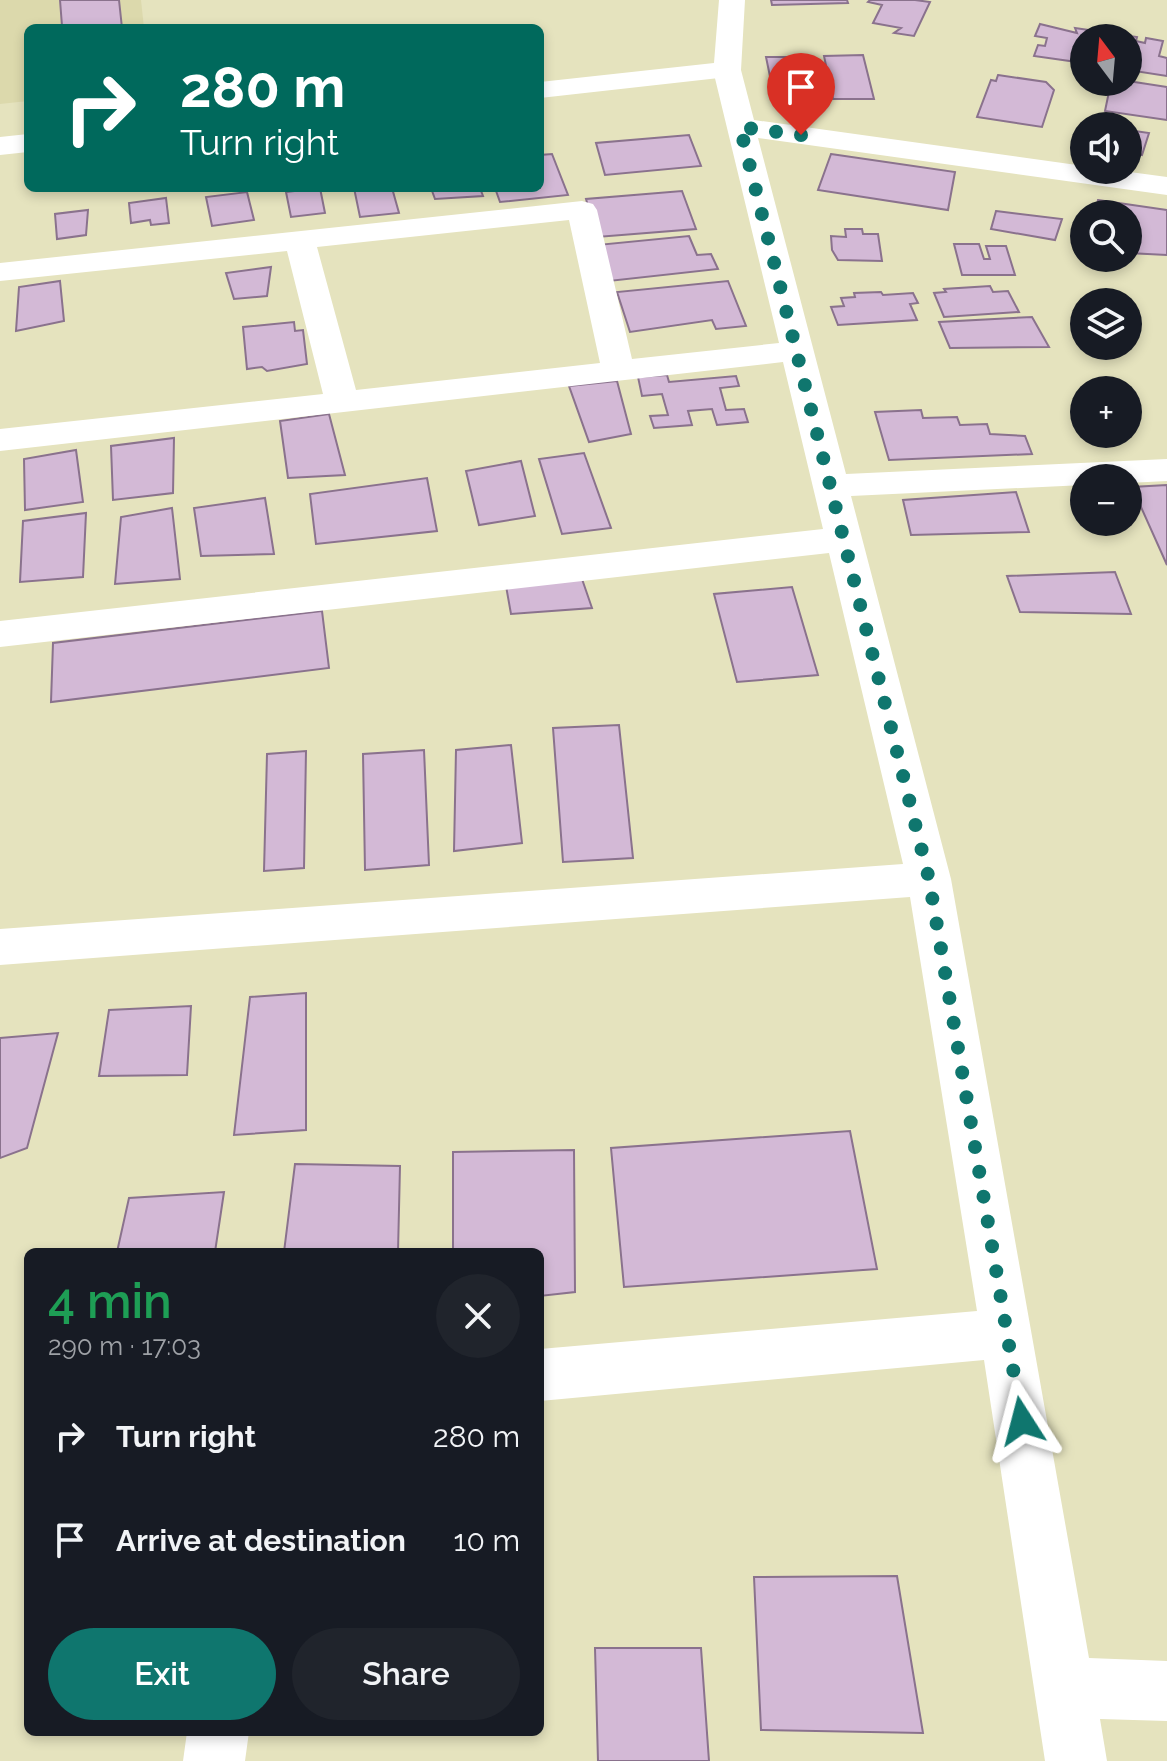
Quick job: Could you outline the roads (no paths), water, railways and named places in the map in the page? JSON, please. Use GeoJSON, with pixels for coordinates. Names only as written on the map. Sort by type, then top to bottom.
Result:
{"type":"FeatureCollection","features":[{"type":"Feature","properties":{"kind":"street"},"geometry":{"type":"LineString","coordinates":[[732,0],[727,70],[929,879],[1076,1761]]}},
{"type":"Feature","properties":{"kind":"street"},"geometry":{"type":"LineString","coordinates":[[544,90],[727,70]]}},
{"type":"Feature","properties":{"kind":"street"},"geometry":{"type":"LineString","coordinates":[[740,127],[1167,186]]}},
{"type":"Feature","properties":{"kind":"street"},"geometry":{"type":"LineString","coordinates":[[0,146],[24,143]]}},
{"type":"Feature","properties":{"kind":"street"},"geometry":{"type":"LineString","coordinates":[[0,272],[582,210],[618,371]]}},
{"type":"Feature","properties":{"kind":"street"},"geometry":{"type":"LineString","coordinates":[[300,240],[342,402]]}},
{"type":"Feature","properties":{"kind":"street"},"geometry":{"type":"LineString","coordinates":[[0,440],[797,351]]}},
{"type":"Feature","properties":{"kind":"street"},"geometry":{"type":"LineString","coordinates":[[830,486],[1167,470]]}},
{"type":"Feature","properties":{"kind":"street"},"geometry":{"type":"LineString","coordinates":[[0,634],[844,539]]}},
{"type":"Feature","properties":{"kind":"street"},"geometry":{"type":"LineString","coordinates":[[0,947],[929,879]]}},
{"type":"Feature","properties":{"kind":"street"},"geometry":{"type":"LineString","coordinates":[[544,1375],[1007,1333]]}},
{"type":"Feature","properties":{"kind":"street"},"geometry":{"type":"LineString","coordinates":[[1065,1687],[1167,1691]]}},
{"type":"Feature","properties":{"kind":"street"},"geometry":{"type":"LineString","coordinates":[[214,1761],[217,1736]]}}]}
